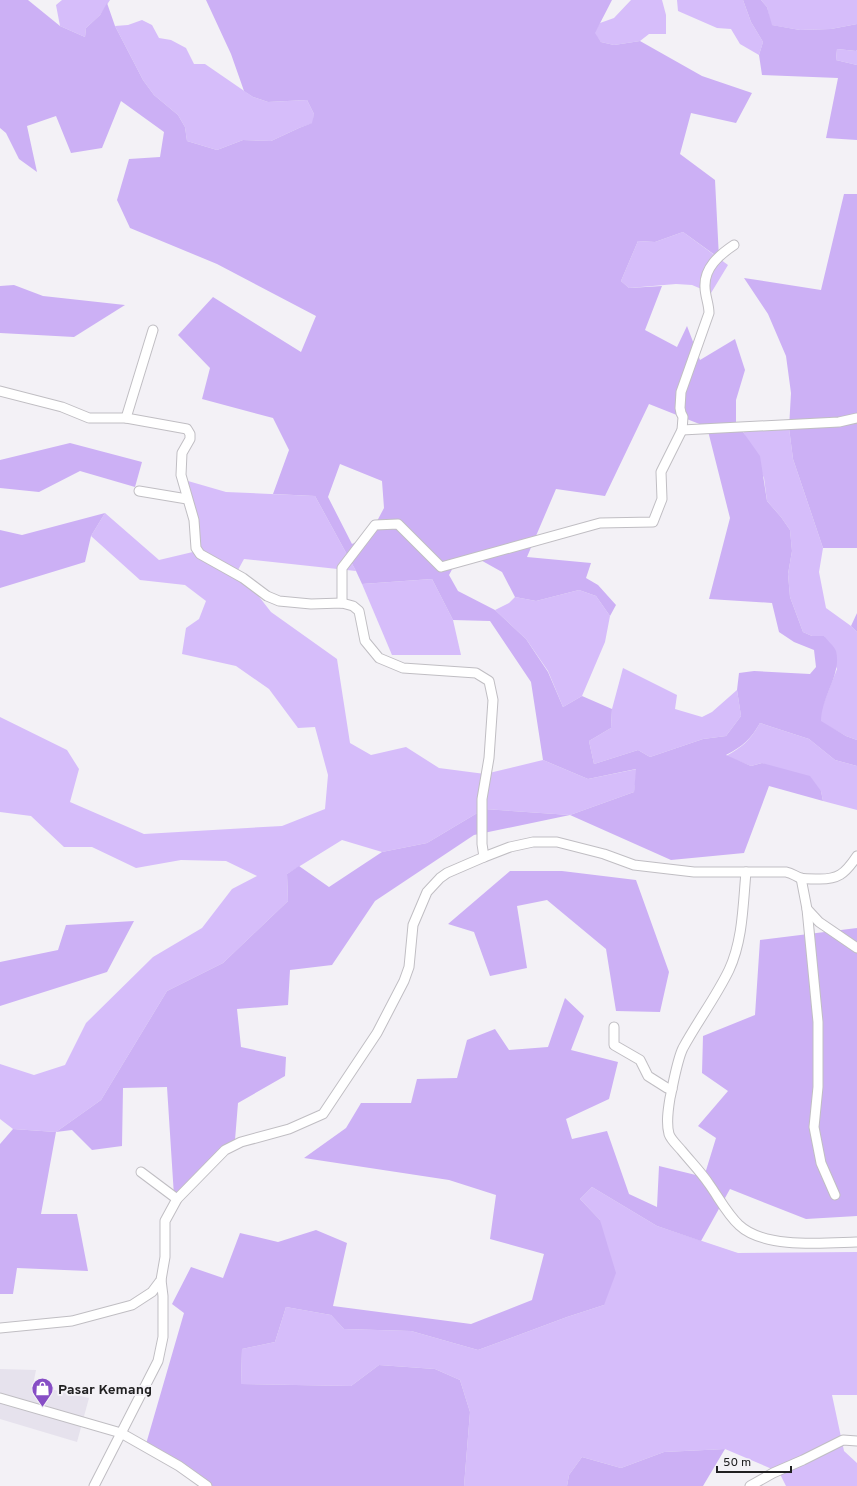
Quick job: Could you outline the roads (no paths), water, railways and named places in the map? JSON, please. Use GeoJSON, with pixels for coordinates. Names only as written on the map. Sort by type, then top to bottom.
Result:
{"type":"FeatureCollection","features":[{"type":"Feature","properties":{"kind":"street"},"geometry":{"type":"LineString","coordinates":[[342,603],[342,568],[375,525],[398,524],[441,567],[600,523],[653,522],[662,500],[661,472],[682,430],[683,417],[680,413],[681,392],[709,313],[705,288],[708,271],[719,255],[734,245]]}},
{"type":"Feature","properties":{"kind":"street"},"geometry":{"type":"LineString","coordinates":[[126,418],[154,330]]}},
{"type":"Feature","properties":{"kind":"street"},"geometry":{"type":"LineString","coordinates":[[0,391],[62,407],[89,418],[126,418],[187,430],[190,434],[190,439],[182,453],[181,475],[194,520],[196,548],[200,554],[243,578],[266,596],[279,601],[311,604],[342,603],[353,606],[359,611],[365,641],[379,658],[403,668],[476,673],[489,681],[493,700],[489,758],[482,799],[482,844],[484,857]]}},
{"type":"Feature","properties":{"kind":"street"},"geometry":{"type":"LineString","coordinates":[[682,430],[839,422],[857,418]]}},
{"type":"Feature","properties":{"kind":"street"},"geometry":{"type":"LineString","coordinates":[[139,491],[187,499]]}},
{"type":"Feature","properties":{"kind":"street"},"geometry":{"type":"LineString","coordinates":[[94,1486],[158,1361],[163,1337],[163,1296],[161,1280],[165,1257],[165,1221],[177,1199],[225,1150],[241,1142],[289,1129],[323,1114],[376,1033],[404,981],[410,967],[414,925],[427,892],[440,878],[447,873],[484,857],[510,847],[533,842],[557,842],[604,854],[634,865],[694,872],[786,872],[801,878],[835,878],[845,872],[857,856]]}},
{"type":"Feature","properties":{"kind":"street"},"geometry":{"type":"LineString","coordinates":[[746,872],[743,909],[737,946],[729,970],[682,1050],[668,1109],[668,1129],[670,1137],[722,1201],[726,1211],[739,1226],[746,1230],[760,1237],[795,1244],[856,1242]]}},
{"type":"Feature","properties":{"kind":"street"},"geometry":{"type":"LineString","coordinates":[[801,878],[807,909],[818,1022],[818,1087],[814,1126],[821,1163],[835,1195]]}},
{"type":"Feature","properties":{"kind":"street"},"geometry":{"type":"LineString","coordinates":[[807,909],[819,922],[857,948]]}},
{"type":"Feature","properties":{"kind":"street"},"geometry":{"type":"LineString","coordinates":[[614,1027],[614,1045],[640,1060],[648,1076],[667,1088],[672,1089]]}},
{"type":"Feature","properties":{"kind":"street"},"geometry":{"type":"LineString","coordinates":[[141,1172],[177,1199]]}},
{"type":"Feature","properties":{"kind":"street"},"geometry":{"type":"LineString","coordinates":[[0,1328],[72,1321],[132,1305],[152,1292],[161,1280]]}},
{"type":"Feature","properties":{"kind":"street"},"geometry":{"type":"LineString","coordinates":[[0,1398],[121,1433],[179,1466],[207,1486]]}},
{"type":"Feature","properties":{"kind":"street"},"geometry":{"type":"LineString","coordinates":[[750,1486],[773,1473],[843,1440],[857,1441]]}},
{"type":"Feature","properties":{"kind":"place","name":"Pasar Kemang"},"geometry":{"type":"Point","coordinates":[43,1408]}}]}
